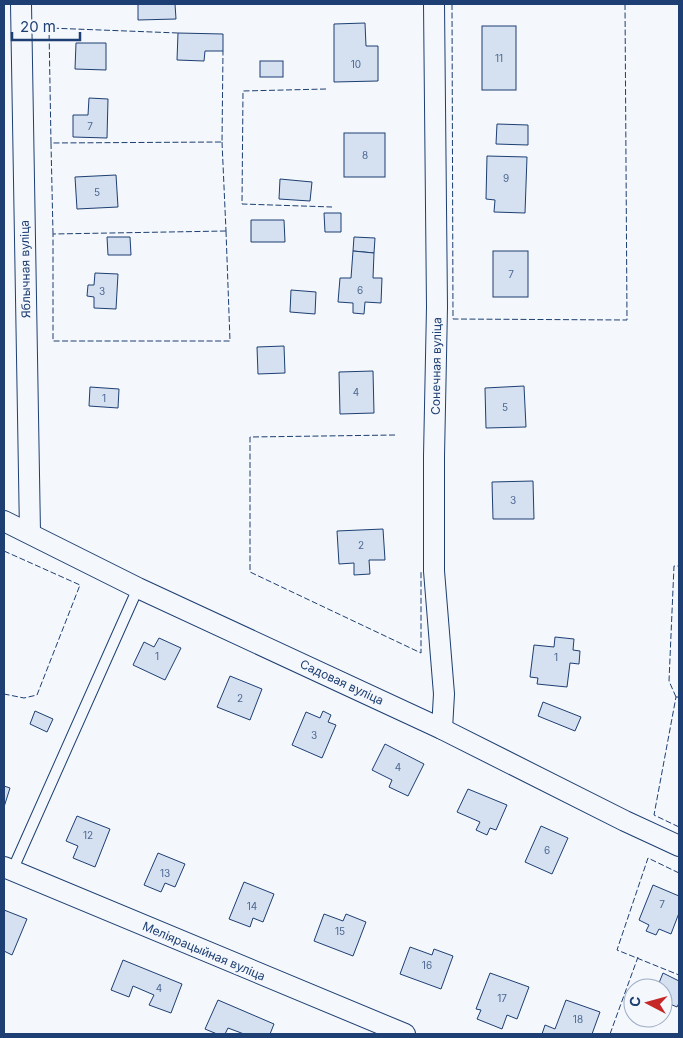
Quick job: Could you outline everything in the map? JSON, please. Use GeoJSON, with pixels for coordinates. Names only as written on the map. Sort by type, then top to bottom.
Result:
{"type":"FeatureCollection","features":[{"type":"Feature","properties":{"kind":"street","name":"Яблычная вуліца"},"geometry":{"type":"LineString","coordinates":[[21,4],[30,533]]}},
{"type":"Feature","properties":{"kind":"street","name":"Сонечная вуліца"},"geometry":{"type":"LineString","coordinates":[[434,4],[437,307],[434,571],[444,694],[442,728]]}},
{"type":"Feature","properties":{"kind":"street","name":"Садовая вуліца"},"geometry":{"type":"LineString","coordinates":[[4,522],[30,533],[138,588],[442,728],[625,821],[679,846]]}},
{"type":"Feature","properties":{"kind":"street","name":"Меліярацыйная вуліца"},"geometry":{"type":"LineString","coordinates":[[8,869],[404,1034]]}},
{"type":"Feature","properties":{"kind":"lane"},"geometry":{"type":"LineString","coordinates":[[8,869],[138,588]]}},
{"type":"Feature","properties":{"kind":"building"},"geometry":{"type":"Polygon","coordinates":[[[138,4],[175,4],[176,19],[138,20],[138,4]]]}},
{"type":"Feature","properties":{"kind":"building"},"geometry":{"type":"Polygon","coordinates":[[[365,23],[366,46],[378,46],[378,81],[334,82],[334,24],[365,23]]]}},
{"type":"Feature","properties":{"kind":"building"},"geometry":{"type":"Polygon","coordinates":[[[482,26],[516,26],[516,90],[482,90],[482,26]]]}},
{"type":"Feature","properties":{"kind":"building"},"geometry":{"type":"Polygon","coordinates":[[[178,33],[223,34],[223,51],[205,51],[204,61],[177,60],[178,33]]]}},
{"type":"Feature","properties":{"kind":"building"},"geometry":{"type":"Polygon","coordinates":[[[76,43],[106,43],[106,70],[75,69],[76,43]]]}},
{"type":"Feature","properties":{"kind":"building"},"geometry":{"type":"Polygon","coordinates":[[[260,61],[283,61],[283,77],[260,77],[260,61]]]}},
{"type":"Feature","properties":{"kind":"building"},"geometry":{"type":"Polygon","coordinates":[[[89,98],[108,99],[107,138],[73,137],[73,115],[88,115],[89,98]]]}},
{"type":"Feature","properties":{"kind":"building"},"geometry":{"type":"Polygon","coordinates":[[[497,124],[528,125],[528,145],[496,144],[497,124]]]}},
{"type":"Feature","properties":{"kind":"building"},"geometry":{"type":"Polygon","coordinates":[[[344,133],[385,133],[385,177],[344,177],[344,133]]]}},
{"type":"Feature","properties":{"kind":"building"},"geometry":{"type":"Polygon","coordinates":[[[487,156],[527,157],[525,213],[494,212],[495,200],[486,199],[487,156]]]}},
{"type":"Feature","properties":{"kind":"building"},"geometry":{"type":"Polygon","coordinates":[[[116,175],[118,207],[77,209],[75,177],[116,175]]]}},
{"type":"Feature","properties":{"kind":"building"},"geometry":{"type":"Polygon","coordinates":[[[280,179],[312,182],[310,201],[279,199],[280,179]]]}},
{"type":"Feature","properties":{"kind":"building"},"geometry":{"type":"Polygon","coordinates":[[[324,213],[341,213],[341,232],[325,232],[324,213]]]}},
{"type":"Feature","properties":{"kind":"building"},"geometry":{"type":"Polygon","coordinates":[[[251,220],[284,220],[285,242],[251,242],[251,220]]]}},
{"type":"Feature","properties":{"kind":"building"},"geometry":{"type":"Polygon","coordinates":[[[107,237],[130,237],[131,255],[108,255],[107,237]]]}},
{"type":"Feature","properties":{"kind":"building"},"geometry":{"type":"Polygon","coordinates":[[[354,237],[375,238],[374,253],[353,251],[354,237]]]}},
{"type":"Feature","properties":{"kind":"building"},"geometry":{"type":"Polygon","coordinates":[[[353,251],[374,253],[373,278],[382,278],[381,303],[365,302],[364,314],[353,313],[353,303],[338,302],[340,278],[351,278],[353,251]]]}},
{"type":"Feature","properties":{"kind":"building"},"geometry":{"type":"Polygon","coordinates":[[[493,251],[528,251],[528,297],[493,297],[493,251]]]}},
{"type":"Feature","properties":{"kind":"building"},"geometry":{"type":"Polygon","coordinates":[[[95,273],[118,274],[116,309],[94,308],[94,297],[87,296],[88,285],[94,285],[95,273]]]}},
{"type":"Feature","properties":{"kind":"building"},"geometry":{"type":"Polygon","coordinates":[[[291,290],[316,292],[315,314],[290,312],[291,290]]]}},
{"type":"Feature","properties":{"kind":"building"},"geometry":{"type":"Polygon","coordinates":[[[284,346],[285,373],[258,374],[257,347],[284,346]]]}},
{"type":"Feature","properties":{"kind":"building"},"geometry":{"type":"Polygon","coordinates":[[[373,371],[374,413],[340,414],[339,372],[373,371]]]}},
{"type":"Feature","properties":{"kind":"building"},"geometry":{"type":"Polygon","coordinates":[[[524,386],[526,427],[486,428],[485,388],[524,386]]]}},
{"type":"Feature","properties":{"kind":"building"},"geometry":{"type":"Polygon","coordinates":[[[90,387],[119,389],[118,408],[89,406],[90,387]]]}},
{"type":"Feature","properties":{"kind":"building"},"geometry":{"type":"Polygon","coordinates":[[[533,481],[534,519],[493,519],[492,482],[533,481]]]}},
{"type":"Feature","properties":{"kind":"building"},"geometry":{"type":"Polygon","coordinates":[[[383,529],[385,560],[369,560],[370,574],[354,575],[354,563],[339,564],[337,531],[383,529]]]}},
{"type":"Feature","properties":{"kind":"building"},"geometry":{"type":"Polygon","coordinates":[[[555,637],[574,639],[573,650],[580,651],[579,664],[570,663],[567,687],[537,684],[538,678],[530,677],[534,645],[554,647],[555,637]]]}},
{"type":"Feature","properties":{"kind":"building"},"geometry":{"type":"Polygon","coordinates":[[[159,638],[181,648],[165,680],[133,665],[144,642],[154,647],[159,638]]]}},
{"type":"Feature","properties":{"kind":"building"},"geometry":{"type":"Polygon","coordinates":[[[230,676],[262,689],[250,720],[217,707],[230,676]]]}},
{"type":"Feature","properties":{"kind":"building"},"geometry":{"type":"Polygon","coordinates":[[[543,702],[581,717],[575,731],[538,716],[543,702]]]}},
{"type":"Feature","properties":{"kind":"building"},"geometry":{"type":"Polygon","coordinates":[[[35,711],[53,719],[47,732],[30,724],[35,711]]]}},
{"type":"Feature","properties":{"kind":"building"},"geometry":{"type":"Polygon","coordinates":[[[323,711],[331,715],[328,722],[336,725],[322,758],[292,745],[306,712],[320,718],[323,711]]]}},
{"type":"Feature","properties":{"kind":"building"},"geometry":{"type":"Polygon","coordinates":[[[385,744],[424,764],[408,796],[389,787],[392,780],[372,770],[385,744]]]}},
{"type":"Feature","properties":{"kind":"building"},"geometry":{"type":"Polygon","coordinates":[[[4,786],[10,788],[4,807],[4,786]]]}},
{"type":"Feature","properties":{"kind":"building"},"geometry":{"type":"Polygon","coordinates":[[[468,789],[507,805],[496,830],[490,828],[487,835],[476,830],[480,822],[457,812],[468,789]]]}},
{"type":"Feature","properties":{"kind":"building"},"geometry":{"type":"Polygon","coordinates":[[[77,816],[110,829],[95,867],[73,858],[78,846],[66,841],[77,816]]]}},
{"type":"Feature","properties":{"kind":"building"},"geometry":{"type":"Polygon","coordinates":[[[541,826],[568,838],[552,874],[525,862],[541,826]]]}},
{"type":"Feature","properties":{"kind":"building"},"geometry":{"type":"Polygon","coordinates":[[[158,853],[185,864],[175,887],[165,883],[161,892],[144,885],[158,853]]]}},
{"type":"Feature","properties":{"kind":"building"},"geometry":{"type":"Polygon","coordinates":[[[244,882],[274,894],[263,922],[253,918],[250,927],[229,919],[244,882]]]}},
{"type":"Feature","properties":{"kind":"building"},"geometry":{"type":"Polygon","coordinates":[[[653,885],[679,896],[679,913],[671,934],[659,929],[656,935],[646,931],[649,925],[639,920],[653,885]]]}},
{"type":"Feature","properties":{"kind":"building"},"geometry":{"type":"Polygon","coordinates":[[[4,910],[27,919],[12,955],[4,951],[4,910]]]}},
{"type":"Feature","properties":{"kind":"building"},"geometry":{"type":"Polygon","coordinates":[[[324,914],[343,921],[346,914],[366,922],[353,956],[314,941],[324,914]]]}},
{"type":"Feature","properties":{"kind":"building"},"geometry":{"type":"Polygon","coordinates":[[[410,947],[432,955],[434,949],[453,956],[441,989],[400,974],[410,947]]]}},
{"type":"Feature","properties":{"kind":"building"},"geometry":{"type":"Polygon","coordinates":[[[123,960],[182,984],[171,1013],[149,1005],[154,995],[133,986],[129,997],[111,990],[123,960]]]}},
{"type":"Feature","properties":{"kind":"building"},"geometry":{"type":"Polygon","coordinates":[[[490,973],[529,987],[517,1019],[507,1015],[502,1029],[477,1019],[481,1010],[476,1009],[490,973]]]}},
{"type":"Feature","properties":{"kind":"building"},"geometry":{"type":"Polygon","coordinates":[[[663,973],[673,978],[661,978],[663,973]]]}},
{"type":"Feature","properties":{"kind":"building"},"geometry":{"type":"Polygon","coordinates":[[[673,978],[679,981],[679,1003],[677,1007],[673,1005],[673,978]]]}},
{"type":"Feature","properties":{"kind":"building"},"geometry":{"type":"Polygon","coordinates":[[[218,1000],[274,1024],[270,1034],[244,1034],[228,1028],[225,1034],[217,1034],[205,1029],[218,1000]]]}},
{"type":"Feature","properties":{"kind":"building"},"geometry":{"type":"Polygon","coordinates":[[[566,1000],[600,1012],[592,1034],[542,1034],[545,1025],[555,1029],[566,1000]]]}},
{"type":"Feature","properties":{"kind":"fence"},"geometry":{"type":"LineString","coordinates":[[452,4],[453,319],[627,320],[625,4]]}},
{"type":"Feature","properties":{"kind":"fence"},"geometry":{"type":"LineString","coordinates":[[51,143],[49,28],[178,33]]}},
{"type":"Feature","properties":{"kind":"fence"},"geometry":{"type":"LineString","coordinates":[[53,234],[51,143],[222,142],[223,51]]}},
{"type":"Feature","properties":{"kind":"fence"},"geometry":{"type":"LineString","coordinates":[[326,89],[243,91],[242,204],[332,207]]}},
{"type":"Feature","properties":{"kind":"fence"},"geometry":{"type":"LineString","coordinates":[[222,142],[226,231]]}},
{"type":"Feature","properties":{"kind":"fence"},"geometry":{"type":"LineString","coordinates":[[226,231],[230,341],[53,341],[53,234],[226,231]]}},
{"type":"Feature","properties":{"kind":"fence"},"geometry":{"type":"LineString","coordinates":[[395,435],[250,437],[250,572],[421,653],[421,571]]}},
{"type":"Feature","properties":{"kind":"fence"},"geometry":{"type":"LineString","coordinates":[[4,551],[80,585],[37,695],[24,698],[4,694]]}},
{"type":"Feature","properties":{"kind":"fence"},"geometry":{"type":"LineString","coordinates":[[676,697],[669,681],[674,566],[679,566]]}},
{"type":"Feature","properties":{"kind":"fence"},"geometry":{"type":"LineString","coordinates":[[679,697],[676,697],[654,815],[679,827]]}},
{"type":"Feature","properties":{"kind":"fence"},"geometry":{"type":"LineString","coordinates":[[679,873],[648,858],[617,950],[679,975]]}},
{"type":"Feature","properties":{"kind":"fence"},"geometry":{"type":"LineString","coordinates":[[610,1034],[638,957]]}}]}
